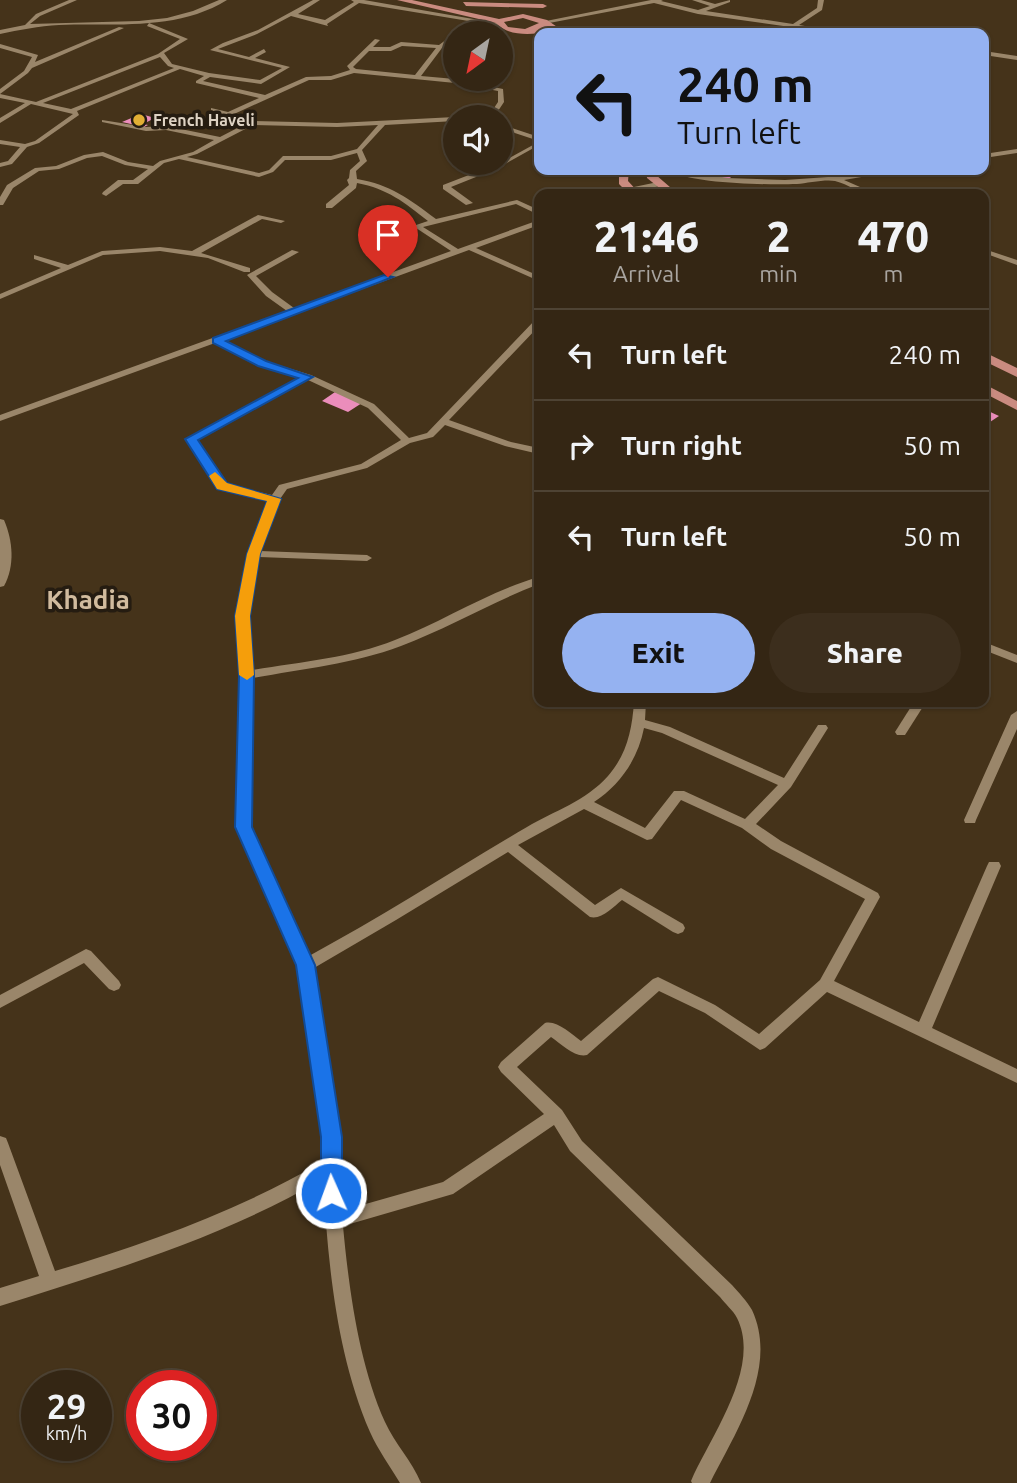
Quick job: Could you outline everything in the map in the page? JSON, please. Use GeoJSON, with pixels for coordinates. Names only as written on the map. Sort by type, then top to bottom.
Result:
{"type":"FeatureCollection","features":[{"type":"Feature","properties":{"kind":"main road"},"geometry":{"type":"LineString","coordinates":[[401,0],[490,21]]}},
{"type":"Feature","properties":{"kind":"main road"},"geometry":{"type":"LineString","coordinates":[[443,0],[523,16],[554,28]]}},
{"type":"Feature","properties":{"kind":"main road"},"geometry":{"type":"LineString","coordinates":[[466,5],[547,4],[523,16]]}},
{"type":"Feature","properties":{"kind":"main road"},"geometry":{"type":"LineString","coordinates":[[503,21],[513,16]]}},
{"type":"Feature","properties":{"kind":"main road"},"geometry":{"type":"LineString","coordinates":[[526,31],[545,23]]}},
{"type":"Feature","properties":{"kind":"main road"},"geometry":{"type":"LineString","coordinates":[[513,30],[534,32]]}},
{"type":"Feature","properties":{"kind":"main road"},"geometry":{"type":"LineString","coordinates":[[651,175],[666,189]]}},
{"type":"Feature","properties":{"kind":"main road"},"geometry":{"type":"LineString","coordinates":[[989,359],[1017,373]]}},
{"type":"Feature","properties":{"kind":"main road"},"geometry":{"type":"LineString","coordinates":[[989,391],[1017,406]]}},
{"type":"Feature","properties":{"kind":"street"},"geometry":{"type":"LineString","coordinates":[[26,24],[38,15],[74,0]]}},
{"type":"Feature","properties":{"kind":"street"},"geometry":{"type":"LineString","coordinates":[[0,32],[26,24],[146,24],[180,16],[224,0]]}},
{"type":"Feature","properties":{"kind":"street"},"geometry":{"type":"LineString","coordinates":[[162,54],[170,65],[209,75],[261,82],[288,67],[209,51],[236,38],[262,30],[267,24],[317,0]]}},
{"type":"Feature","properties":{"kind":"street"},"geometry":{"type":"LineString","coordinates":[[295,12],[297,17],[328,24],[356,0],[474,21]]}},
{"type":"Feature","properties":{"kind":"street"},"geometry":{"type":"LineString","coordinates":[[695,0],[715,6]]}},
{"type":"Feature","properties":{"kind":"street"},"geometry":{"type":"LineString","coordinates":[[794,26],[820,9],[821,0]]}},
{"type":"Feature","properties":{"kind":"street"},"geometry":{"type":"LineString","coordinates":[[545,23],[656,1],[698,12],[808,28]]}},
{"type":"Feature","properties":{"kind":"street"},"geometry":{"type":"LineString","coordinates":[[698,12],[728,1]]}},
{"type":"Feature","properties":{"kind":"street"},"geometry":{"type":"LineString","coordinates":[[0,121],[32,104],[162,54],[161,51],[184,39],[146,24]]}},
{"type":"Feature","properties":{"kind":"street"},"geometry":{"type":"LineString","coordinates":[[28,67],[127,25]]}},
{"type":"Feature","properties":{"kind":"street"},"geometry":{"type":"LineString","coordinates":[[354,71],[349,67],[376,40]]}},
{"type":"Feature","properties":{"kind":"street"},"geometry":{"type":"LineString","coordinates":[[368,49],[391,49],[401,44],[440,47]]}},
{"type":"Feature","properties":{"kind":"street"},"geometry":{"type":"LineString","coordinates":[[418,76],[443,45]]}},
{"type":"Feature","properties":{"kind":"street"},"geometry":{"type":"LineString","coordinates":[[0,46],[37,56],[26,72],[0,94]]}},
{"type":"Feature","properties":{"kind":"street"},"geometry":{"type":"LineString","coordinates":[[250,60],[264,51]]}},
{"type":"Feature","properties":{"kind":"street"},"geometry":{"type":"LineString","coordinates":[[989,54],[1017,58]]}},
{"type":"Feature","properties":{"kind":"street"},"geometry":{"type":"LineString","coordinates":[[0,94],[32,104],[72,111],[181,67]]}},
{"type":"Feature","properties":{"kind":"street"},"geometry":{"type":"LineString","coordinates":[[281,71],[308,78],[331,78],[354,71],[418,76],[501,90],[499,105]]}},
{"type":"Feature","properties":{"kind":"street"},"geometry":{"type":"LineString","coordinates":[[209,75],[198,82],[263,97]]}},
{"type":"Feature","properties":{"kind":"street"},"geometry":{"type":"LineString","coordinates":[[227,115],[308,78]]}},
{"type":"Feature","properties":{"kind":"street"},"geometry":{"type":"LineString","coordinates":[[214,109],[253,123],[443,120]]}},
{"type":"Feature","properties":{"kind":"street"},"geometry":{"type":"LineString","coordinates":[[0,142],[25,146],[37,142],[76,114],[72,111]]}},
{"type":"Feature","properties":{"kind":"street"},"geometry":{"type":"LineString","coordinates":[[118,124],[132,116]]}},
{"type":"Feature","properties":{"kind":"street"},"geometry":{"type":"LineString","coordinates":[[104,121],[146,129],[166,128],[218,139]]}},
{"type":"Feature","properties":{"kind":"street"},"geometry":{"type":"LineString","coordinates":[[106,194],[121,182],[135,182],[162,162],[195,153],[253,123]]}},
{"type":"Feature","properties":{"kind":"street"},"geometry":{"type":"LineString","coordinates":[[177,157],[206,166],[259,175],[271,171],[283,158],[331,158],[359,150],[383,123]]}},
{"type":"Feature","properties":{"kind":"street"},"geometry":{"type":"LineString","coordinates":[[513,130],[534,137]]}},
{"type":"Feature","properties":{"kind":"street"},"geometry":{"type":"LineString","coordinates":[[0,165],[10,163],[25,146]]}},
{"type":"Feature","properties":{"kind":"street"},"geometry":{"type":"LineString","coordinates":[[469,202],[446,187],[494,168],[534,147]]}},
{"type":"Feature","properties":{"kind":"street"},"geometry":{"type":"LineString","coordinates":[[329,206],[353,186],[353,170],[364,161],[359,150]]}},
{"type":"Feature","properties":{"kind":"street"},"geometry":{"type":"LineString","coordinates":[[989,155],[1017,151]]}},
{"type":"Feature","properties":{"kind":"street"},"geometry":{"type":"LineString","coordinates":[[1004,153],[1017,156]]}},
{"type":"Feature","properties":{"kind":"street"},"geometry":{"type":"LineString","coordinates":[[0,204],[3,191],[37,169],[57,168],[86,156],[103,155],[127,164],[155,168]]}},
{"type":"Feature","properties":{"kind":"street"},"geometry":{"type":"LineString","coordinates":[[695,175],[734,183],[837,180],[868,175]]}},
{"type":"Feature","properties":{"kind":"street"},"geometry":{"type":"LineString","coordinates":[[351,180],[385,185],[433,220]]}},
{"type":"Feature","properties":{"kind":"street"},"geometry":{"type":"LineString","coordinates":[[837,180],[860,189]]}},
{"type":"Feature","properties":{"kind":"street"},"geometry":{"type":"LineString","coordinates":[[639,189],[658,184]]}},
{"type":"Feature","properties":{"kind":"street"},"geometry":{"type":"LineString","coordinates":[[458,252],[417,226],[433,220],[451,220],[517,202],[534,210]]}},
{"type":"Feature","properties":{"kind":"street"},"geometry":{"type":"LineString","coordinates":[[192,255],[261,217],[281,221]]}},
{"type":"Feature","properties":{"kind":"street"},"geometry":{"type":"LineString","coordinates":[[0,418],[534,224]]}},
{"type":"Feature","properties":{"kind":"street"},"geometry":{"type":"LineString","coordinates":[[470,248],[534,277]]}},
{"type":"Feature","properties":{"kind":"street"},"geometry":{"type":"LineString","coordinates":[[0,297],[102,253],[160,249],[209,256],[247,270]]}},
{"type":"Feature","properties":{"kind":"street"},"geometry":{"type":"LineString","coordinates":[[293,311],[269,294],[251,275],[295,252]]}},
{"type":"Feature","properties":{"kind":"street"},"geometry":{"type":"LineString","coordinates":[[989,253],[1017,263]]}},
{"type":"Feature","properties":{"kind":"street"},"geometry":{"type":"LineString","coordinates":[[37,257],[69,268]]}},
{"type":"Feature","properties":{"kind":"street"},"geometry":{"type":"LineString","coordinates":[[411,1483],[374,1421],[351,1340],[333,1221],[330,1166],[332,1137],[306,965],[243,827],[247,675],[242,616],[254,554],[282,487],[364,466],[407,441],[430,435],[534,326]]}},
{"type":"Feature","properties":{"kind":"street"},"geometry":{"type":"LineString","coordinates":[[217,340],[262,363],[307,377],[371,406],[407,441]]}},
{"type":"Feature","properties":{"kind":"street"},"geometry":{"type":"LineString","coordinates":[[275,499],[222,486],[191,439],[307,377]]}},
{"type":"Feature","properties":{"kind":"street"},"geometry":{"type":"LineString","coordinates":[[443,421],[508,444],[534,450]]}},
{"type":"Feature","properties":{"kind":"street"},"geometry":{"type":"LineString","coordinates":[[0,522],[6,541],[6,573],[0,584]]}},
{"type":"Feature","properties":{"kind":"street"},"geometry":{"type":"LineString","coordinates":[[254,554],[367,558]]}},
{"type":"Feature","properties":{"kind":"street"},"geometry":{"type":"LineString","coordinates":[[247,675],[374,651],[413,637],[499,594],[534,582]]}},
{"type":"Feature","properties":{"kind":"street"},"geometry":{"type":"LineString","coordinates":[[989,648],[1017,659]]}},
{"type":"Feature","properties":{"kind":"street"},"geometry":{"type":"LineString","coordinates":[[306,965],[388,920],[584,803],[612,781],[625,762],[639,734],[640,707]]}},
{"type":"Feature","properties":{"kind":"street"},"geometry":{"type":"LineString","coordinates":[[901,732],[917,707]]}},
{"type":"Feature","properties":{"kind":"street"},"geometry":{"type":"LineString","coordinates":[[970,820],[1017,715]]}},
{"type":"Feature","properties":{"kind":"street"},"geometry":{"type":"LineString","coordinates":[[639,723],[666,730],[787,784]]}},
{"type":"Feature","properties":{"kind":"street"},"geometry":{"type":"LineString","coordinates":[[747,825],[787,784],[822,728]]}},
{"type":"Feature","properties":{"kind":"street"},"geometry":{"type":"LineString","coordinates":[[584,803],[647,835],[679,794],[747,825],[776,845],[873,897],[825,984],[760,1043],[710,1009],[658,983],[582,1050],[550,1028],[506,1067],[556,1115],[576,1146],[726,1291],[745,1315],[753,1342],[745,1387],[701,1482]]}},
{"type":"Feature","properties":{"kind":"street"},"geometry":{"type":"LineString","coordinates":[[510,846],[596,913],[621,893],[678,928]]}},
{"type":"Feature","properties":{"kind":"street"},"geometry":{"type":"LineString","coordinates":[[923,1031],[994,866]]}},
{"type":"Feature","properties":{"kind":"street"},"geometry":{"type":"LineString","coordinates":[[0,1002],[86,954],[114,985]]}},
{"type":"Feature","properties":{"kind":"street"},"geometry":{"type":"LineString","coordinates":[[825,984],[1017,1076]]}},
{"type":"Feature","properties":{"kind":"street"},"geometry":{"type":"LineString","coordinates":[[333,1221],[447,1189],[556,1115]]}},
{"type":"Feature","properties":{"kind":"street"},"geometry":{"type":"LineString","coordinates":[[0,1143],[50,1282]]}},
{"type":"Feature","properties":{"kind":"street"},"geometry":{"type":"LineString","coordinates":[[0,1297],[192,1233],[300,1185],[330,1166]]}},
{"type":"Feature","properties":{"kind":"building","name":"French Haveli"},"geometry":{"type":"Polygon","coordinates":[[[141,114],[155,118],[143,124],[148,125],[144,127],[122,122],[141,114]]]}},
{"type":"Feature","properties":{"kind":"building"},"geometry":{"type":"Polygon","coordinates":[[[706,175],[734,175],[727,180],[706,175]]]}},
{"type":"Feature","properties":{"kind":"building"},"geometry":{"type":"Polygon","coordinates":[[[335,392],[362,403],[348,412],[322,401],[335,392]]]}},
{"type":"Feature","properties":{"kind":"building"},"geometry":{"type":"Polygon","coordinates":[[[989,411],[999,416],[989,423],[989,411]]]}},
{"type":"Feature","properties":{"kind":"slow traffic"},"geometry":{"type":"LineString","coordinates":[[215,476],[222,486],[275,499],[254,554],[242,616],[247,675]]}},
{"type":"Feature","properties":{"kind":"place","name":"French Haveli"},"geometry":{"type":"Point","coordinates":[139,120]}},
{"type":"Feature","properties":{"kind":"district","name":"Khadia"},"geometry":{"type":"Point","coordinates":[88,600]}},
{"type":"Feature","properties":{"kind":"route"},"geometry":{"type":"LineString","coordinates":[[331,1193],[332,1137],[306,965],[243,827],[247,675],[242,616],[254,554],[275,499],[222,486],[191,439],[307,377],[262,363],[217,340],[388,277]]}}]}
